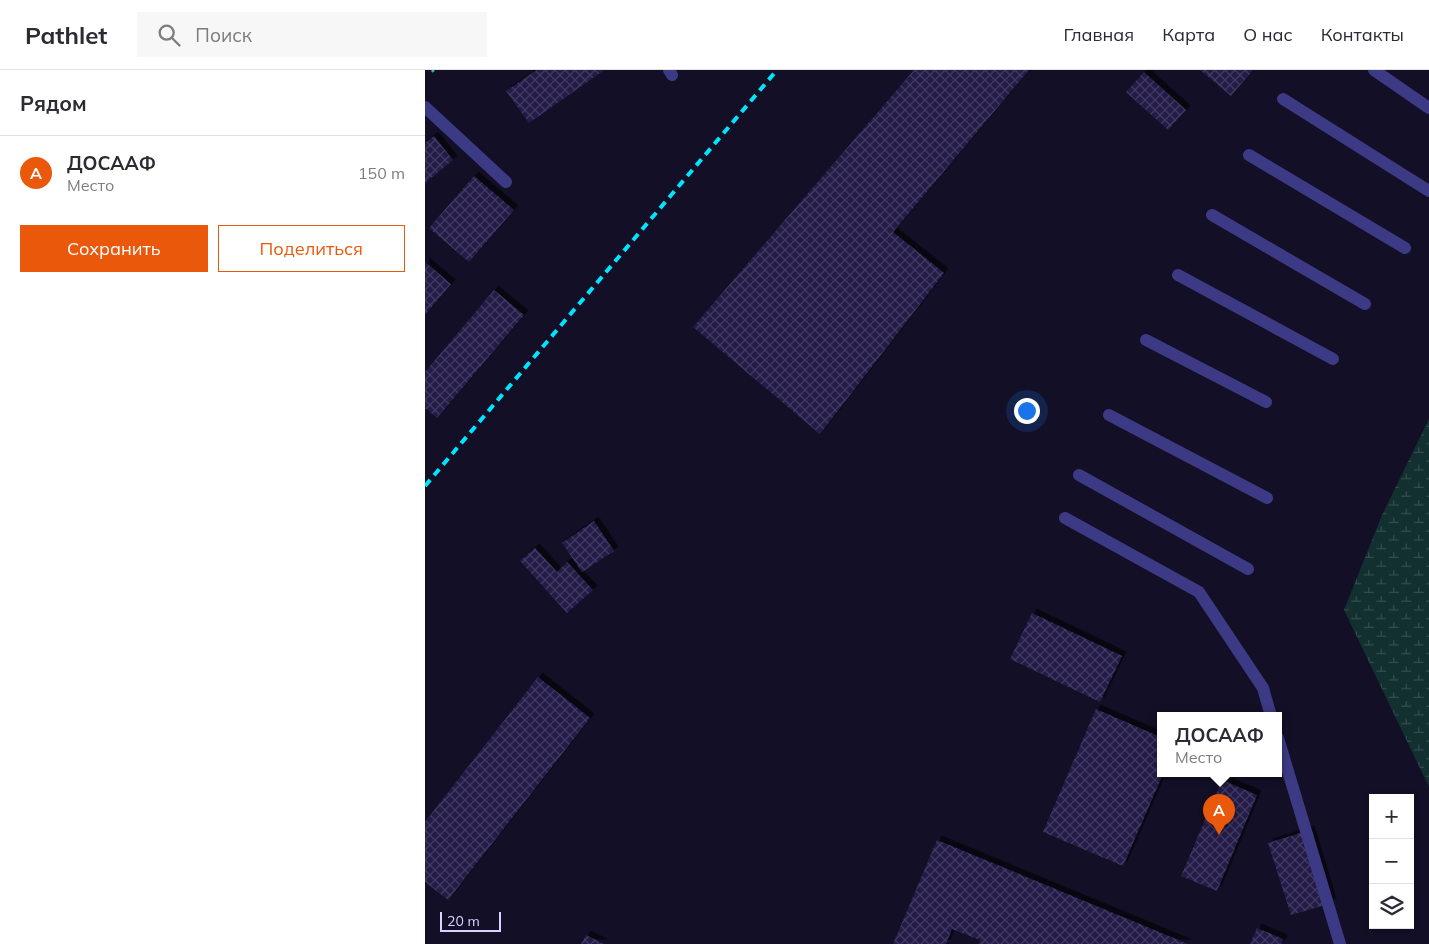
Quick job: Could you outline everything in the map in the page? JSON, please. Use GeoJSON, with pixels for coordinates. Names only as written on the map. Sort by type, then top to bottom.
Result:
{"type":"FeatureCollection","features":[{"type":"Feature","properties":{"kind":"lane"},"geometry":{"type":"LineString","coordinates":[[1374,70],[1429,108]]}},
{"type":"Feature","properties":{"kind":"lane"},"geometry":{"type":"LineString","coordinates":[[1283,99],[1429,192]]}},
{"type":"Feature","properties":{"kind":"lane"},"geometry":{"type":"LineString","coordinates":[[425,107],[506,182]]}},
{"type":"Feature","properties":{"kind":"lane"},"geometry":{"type":"LineString","coordinates":[[1249,155],[1405,248]]}},
{"type":"Feature","properties":{"kind":"lane"},"geometry":{"type":"LineString","coordinates":[[1212,215],[1365,304]]}},
{"type":"Feature","properties":{"kind":"lane"},"geometry":{"type":"LineString","coordinates":[[1178,275],[1333,359]]}},
{"type":"Feature","properties":{"kind":"lane"},"geometry":{"type":"LineString","coordinates":[[1146,340],[1266,402]]}},
{"type":"Feature","properties":{"kind":"lane"},"geometry":{"type":"LineString","coordinates":[[1109,415],[1267,498]]}},
{"type":"Feature","properties":{"kind":"lane"},"geometry":{"type":"LineString","coordinates":[[1079,475],[1248,569]]}},
{"type":"Feature","properties":{"kind":"lane"},"geometry":{"type":"LineString","coordinates":[[1065,518],[1199,592],[1263,688],[1270,712]]}},
{"type":"Feature","properties":{"kind":"lane"},"geometry":{"type":"LineString","coordinates":[[1282,751],[1340,944]]}},
{"type":"Feature","properties":{"kind":"green space"},"geometry":{"type":"Polygon","coordinates":[[[1429,419],[1429,787],[1344,610],[1382,515],[1429,419]]]}},
{"type":"Feature","properties":{"kind":"building"},"geometry":{"type":"Polygon","coordinates":[[[537,70],[603,71],[529,123],[506,91],[537,70]]]}},
{"type":"Feature","properties":{"kind":"building"},"geometry":{"type":"Polygon","coordinates":[[[914,70],[1029,70],[893,232],[944,273],[820,434],[693,327],[914,70]]]}},
{"type":"Feature","properties":{"kind":"building"},"geometry":{"type":"Polygon","coordinates":[[[1200,70],[1253,70],[1231,96],[1200,70]]]}},
{"type":"Feature","properties":{"kind":"building"},"geometry":{"type":"Polygon","coordinates":[[[1144,72],[1186,110],[1168,130],[1126,92],[1144,72]]]}},
{"type":"Feature","properties":{"kind":"building"},"geometry":{"type":"Polygon","coordinates":[[[434,136],[453,160],[425,183],[425,143],[434,136]]]}},
{"type":"Feature","properties":{"kind":"building"},"geometry":{"type":"Polygon","coordinates":[[[474,176],[514,210],[469,262],[429,228],[474,176]]]}},
{"type":"Feature","properties":{"kind":"building"},"geometry":{"type":"Polygon","coordinates":[[[425,262],[451,284],[425,315],[425,262]]]}},
{"type":"Feature","properties":{"kind":"building"},"geometry":{"type":"Polygon","coordinates":[[[494,290],[524,315],[437,418],[425,408],[425,372],[494,290]]]}},
{"type":"Feature","properties":{"kind":"building"},"geometry":{"type":"Polygon","coordinates":[[[594,521],[614,551],[582,572],[562,543],[594,521]]]}},
{"type":"Feature","properties":{"kind":"building"},"geometry":{"type":"Polygon","coordinates":[[[535,548],[557,572],[567,562],[593,590],[567,613],[520,561],[535,548]]]}},
{"type":"Feature","properties":{"kind":"building"},"geometry":{"type":"Polygon","coordinates":[[[1032,613],[1122,656],[1100,702],[1010,659],[1032,613]]]}},
{"type":"Feature","properties":{"kind":"building"},"geometry":{"type":"Polygon","coordinates":[[[538,677],[590,718],[448,900],[425,882],[425,822],[538,677]]]}},
{"type":"Feature","properties":{"kind":"building"},"geometry":{"type":"Polygon","coordinates":[[[1096,709],[1157,736],[1157,777],[1162,777],[1123,866],[1043,832],[1096,709]]]}},
{"type":"Feature","properties":{"kind":"building"},"geometry":{"type":"Polygon","coordinates":[[[1222,780],[1257,795],[1217,891],[1181,876],[1222,780]]]}},
{"type":"Feature","properties":{"kind":"building"},"geometry":{"type":"Polygon","coordinates":[[[1310,830],[1332,903],[1291,915],[1268,843],[1310,830]]]}},
{"type":"Feature","properties":{"kind":"building"},"geometry":{"type":"Polygon","coordinates":[[[937,840],[1188,944],[979,944],[980,940],[952,929],[946,944],[893,944],[937,840]]]}},
{"type":"Feature","properties":{"kind":"building"},"geometry":{"type":"Polygon","coordinates":[[[1257,928],[1283,939],[1281,944],[1250,944],[1257,928]]]}},
{"type":"Feature","properties":{"kind":"building"},"geometry":{"type":"Polygon","coordinates":[[[586,935],[604,944],[581,944],[586,935]]]}},
{"type":"Feature","properties":{"kind":"railway"},"geometry":{"type":"LineString","coordinates":[[425,486],[777,70]]}},
{"type":"Feature","properties":{"kind":"place","name":"ДОСААФ"},"geometry":{"type":"Point","coordinates":[1219,835]}}]}
